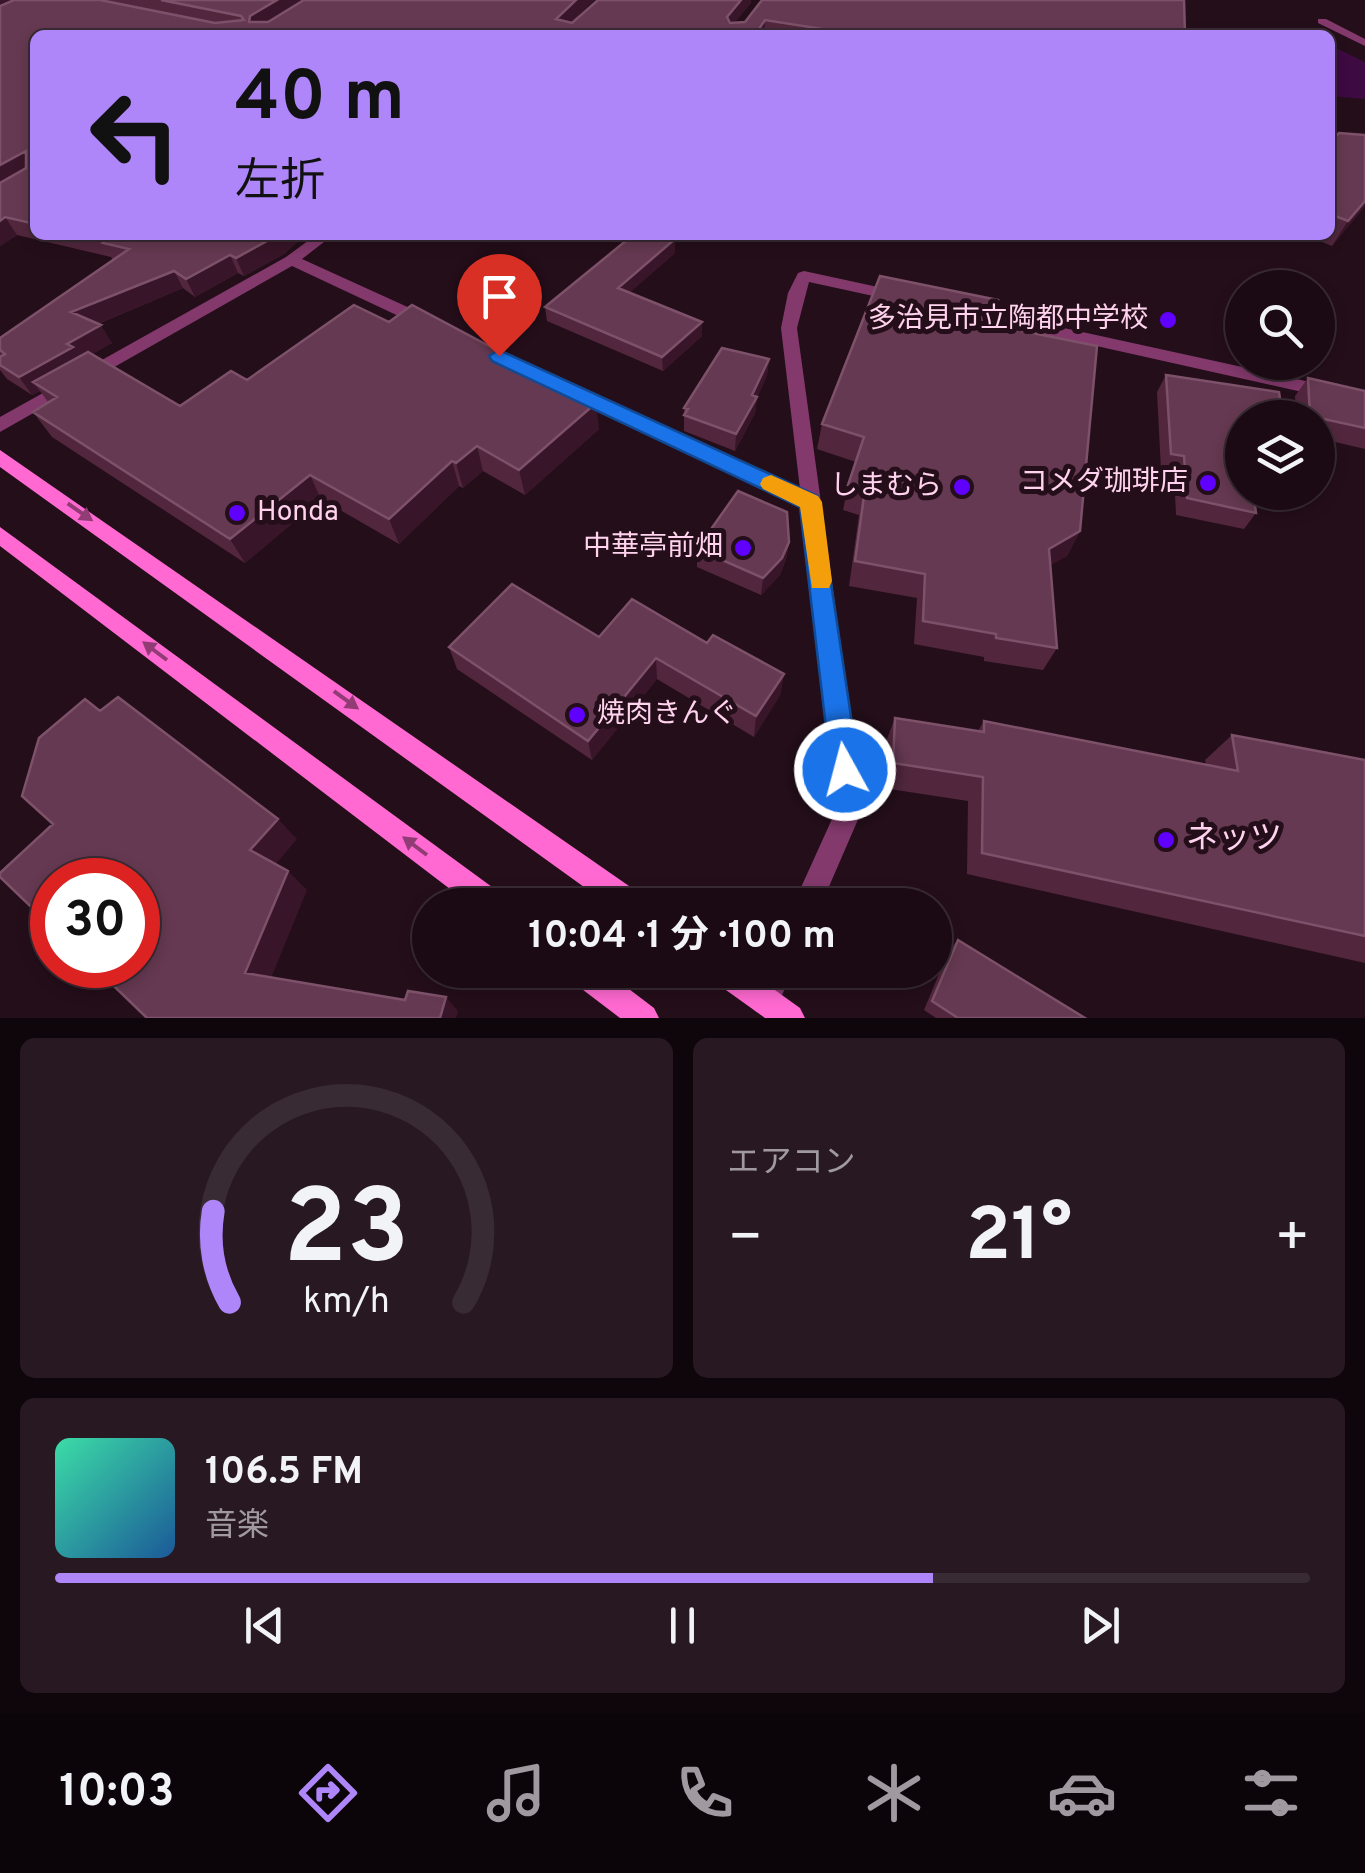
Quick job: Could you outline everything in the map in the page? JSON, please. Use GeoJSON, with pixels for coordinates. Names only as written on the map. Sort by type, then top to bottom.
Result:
{"type":"FeatureCollection","features":[{"type":"Feature","properties":{"kind":"street"},"geometry":{"type":"LineString","coordinates":[[1322,21],[1365,43]]}},
{"type":"Feature","properties":{"kind":"street"},"geometry":{"type":"LineString","coordinates":[[1335,141],[1365,144]]}},
{"type":"Feature","properties":{"kind":"street"},"geometry":{"type":"LineString","coordinates":[[0,425],[292,260],[319,240]]}},
{"type":"Feature","properties":{"kind":"street"},"geometry":{"type":"LineString","coordinates":[[292,260],[452,335]]}},
{"type":"Feature","properties":{"kind":"street"},"geometry":{"type":"LineString","coordinates":[[815,888],[850,808],[789,328],[796,292],[804,276],[920,302]]}},
{"type":"Feature","properties":{"kind":"street"},"geometry":{"type":"LineString","coordinates":[[959,310],[1365,400]]}},
{"type":"Feature","properties":{"kind":"street"},"geometry":{"type":"LineString","coordinates":[[524,368],[810,502]]}},
{"type":"Feature","properties":{"kind":"street"},"geometry":{"type":"LineString","coordinates":[[0,457],[608,888]]}},
{"type":"Feature","properties":{"kind":"street"},"geometry":{"type":"LineString","coordinates":[[0,535],[470,888]]}},
{"type":"Feature","properties":{"kind":"street"},"geometry":{"type":"LineString","coordinates":[[604,988],[644,1018]]}},
{"type":"Feature","properties":{"kind":"street"},"geometry":{"type":"LineString","coordinates":[[747,988],[790,1018]]}},
{"type":"Feature","properties":{"kind":"street"},"geometry":{"type":"LineString","coordinates":[[765,1001],[771,988]]}},
{"type":"Feature","properties":{"kind":"shaded area"},"geometry":{"type":"Polygon","coordinates":[[[1335,47],[1365,62],[1365,99],[1335,96],[1335,47]]]}},
{"type":"Feature","properties":{"kind":"building"},"geometry":{"type":"Polygon","coordinates":[[[14,0],[100,0],[215,23],[244,20],[241,16],[161,0],[277,0],[250,16],[249,22],[268,22],[304,0],[576,0],[556,19],[572,23],[598,0],[741,0],[727,17],[730,23],[745,22],[762,0],[1184,0],[1185,30],[829,30],[765,20],[758,30],[30,30],[30,223],[5,217],[0,221],[0,183],[26,168],[26,151],[0,165],[0,6],[14,0]]]}},
{"type":"Feature","properties":{"kind":"building"},"geometry":{"type":"Polygon","coordinates":[[[1339,133],[1365,135],[1365,201],[1348,221],[1335,216],[1335,137],[1339,133]]]}},
{"type":"Feature","properties":{"kind":"building"},"geometry":{"type":"Polygon","coordinates":[[[269,240],[186,279],[174,271],[71,312],[101,325],[67,344],[73,347],[19,377],[0,365],[0,357],[5,354],[0,350],[0,338],[129,249],[103,243],[269,240]]]}},
{"type":"Feature","properties":{"kind":"building"},"geometry":{"type":"Polygon","coordinates":[[[627,240],[674,240],[618,288],[702,322],[662,357],[545,307],[627,240]]]}},
{"type":"Feature","properties":{"kind":"building"},"geometry":{"type":"Polygon","coordinates":[[[880,276],[998,300],[993,325],[1097,346],[1080,531],[1049,549],[1057,648],[923,621],[925,574],[855,561],[865,489],[848,485],[864,437],[822,424],[880,276]]]}},
{"type":"Feature","properties":{"kind":"building"},"geometry":{"type":"Polygon","coordinates":[[[354,305],[389,322],[412,305],[596,403],[519,470],[477,446],[456,463],[452,461],[389,519],[310,475],[230,539],[33,412],[57,397],[33,382],[88,352],[180,406],[231,371],[247,380],[354,305]]]}},
{"type":"Feature","properties":{"kind":"building"},"geometry":{"type":"Polygon","coordinates":[[[722,348],[769,359],[752,395],[757,397],[736,434],[684,415],[688,409],[684,408],[722,348]]]}},
{"type":"Feature","properties":{"kind":"building"},"geometry":{"type":"Polygon","coordinates":[[[1166,375],[1279,392],[1280,400],[1225,400],[1225,506],[1187,498],[1184,456],[1171,454],[1166,375]]]}},
{"type":"Feature","properties":{"kind":"building"},"geometry":{"type":"Polygon","coordinates":[[[1308,380],[1365,391],[1365,428],[1335,421],[1335,400],[1309,400],[1308,380]]]}},
{"type":"Feature","properties":{"kind":"building","name":"中華亭前畑"},"geometry":{"type":"Polygon","coordinates":[[[738,491],[787,512],[789,542],[782,558],[763,578],[697,549],[738,491]]]}},
{"type":"Feature","properties":{"kind":"building"},"geometry":{"type":"Polygon","coordinates":[[[512,584],[599,637],[632,599],[707,643],[713,635],[784,674],[756,716],[656,658],[588,741],[449,647],[512,584]]]}},
{"type":"Feature","properties":{"kind":"building"},"geometry":{"type":"Polygon","coordinates":[[[118,697],[278,819],[250,850],[288,871],[245,973],[405,1000],[408,991],[446,997],[440,1018],[147,1018],[116,988],[160,988],[160,858],[30,858],[30,906],[0,877],[53,824],[22,796],[39,738],[85,699],[100,711],[118,697]]]}},
{"type":"Feature","properties":{"kind":"building","name":"ネッツ"},"geometry":{"type":"Polygon","coordinates":[[[895,718],[984,732],[984,721],[1238,771],[1232,735],[1365,760],[1365,936],[982,853],[983,777],[893,763],[895,718]]]}},
{"type":"Feature","properties":{"kind":"building"},"geometry":{"type":"Polygon","coordinates":[[[958,940],[1085,1018],[958,1018],[932,1001],[938,988],[952,988],[952,954],[958,940]]]}},
{"type":"Feature","properties":{"kind":"slow traffic"},"geometry":{"type":"LineString","coordinates":[[771,484],[810,502],[820,581]]}},
{"type":"Feature","properties":{"kind":"place","name":"多治見市立陶都中学校"},"geometry":{"type":"Point","coordinates":[1168,320]}},
{"type":"Feature","properties":{"kind":"place","name":"コメダ珈琲店"},"geometry":{"type":"Point","coordinates":[1208,483]}},
{"type":"Feature","properties":{"kind":"place","name":"しまむら"},"geometry":{"type":"Point","coordinates":[962,487]}},
{"type":"Feature","properties":{"kind":"place","name":"Honda"},"geometry":{"type":"Point","coordinates":[237,513]}},
{"type":"Feature","properties":{"kind":"place","name":"中華亭前畑"},"geometry":{"type":"Point","coordinates":[743,548]}},
{"type":"Feature","properties":{"kind":"place","name":"焼肉きんぐ"},"geometry":{"type":"Point","coordinates":[577,715]}},
{"type":"Feature","properties":{"kind":"place","name":"ネッツ"},"geometry":{"type":"Point","coordinates":[1166,840]}},
{"type":"Feature","properties":{"kind":"route"},"geometry":{"type":"LineString","coordinates":[[499,356],[810,502],[845,770]]}}]}
